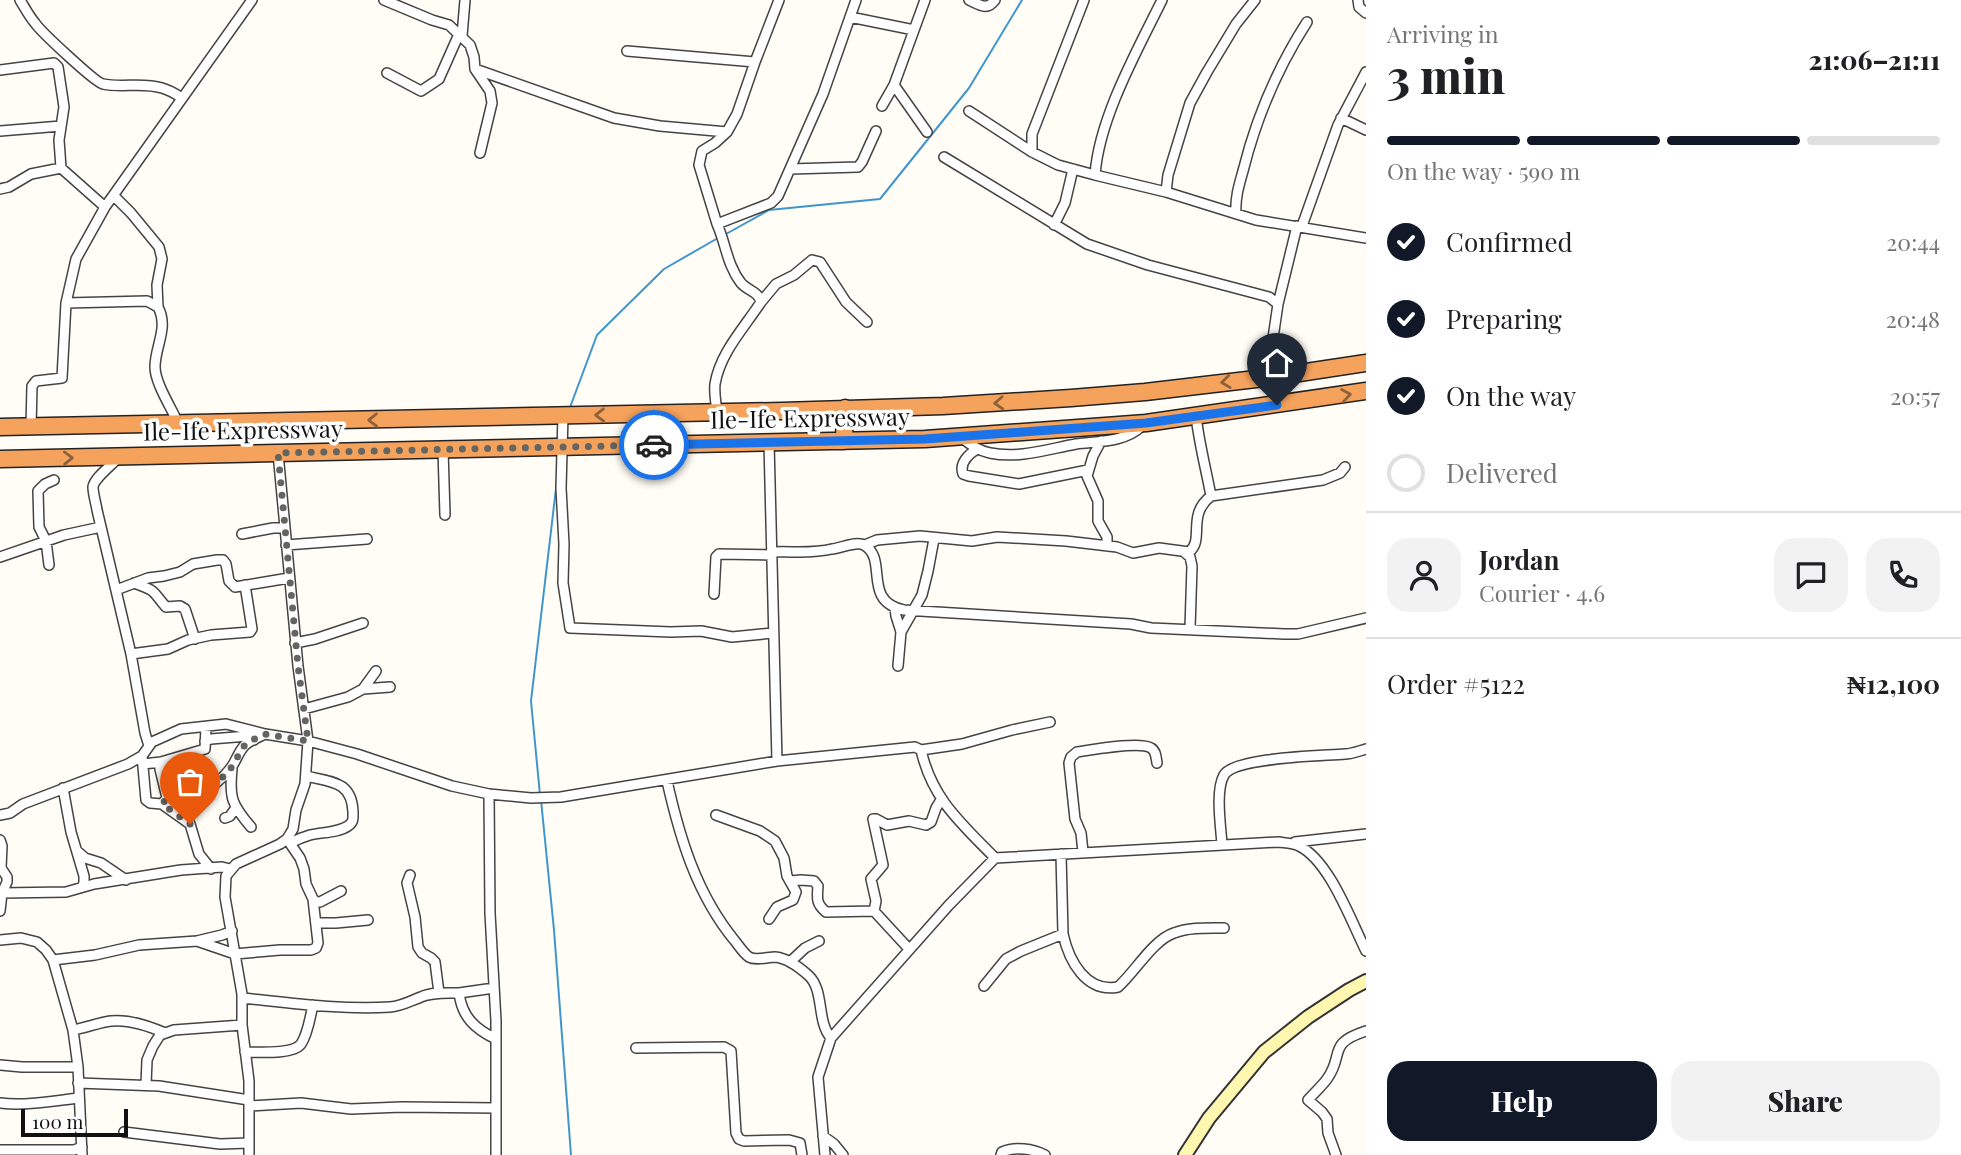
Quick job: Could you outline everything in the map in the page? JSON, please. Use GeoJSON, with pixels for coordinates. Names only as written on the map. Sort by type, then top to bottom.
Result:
{"type":"FeatureCollection","features":[{"type":"Feature","properties":{"kind":"highway","name":"Ile-Ife Expressway"},"geometry":{"type":"LineString","coordinates":[[0,427],[931,406],[1071,398],[1273,377],[1366,363]]}},
{"type":"Feature","properties":{"kind":"highway","name":"Ile-Ife Expressway"},"geometry":{"type":"LineString","coordinates":[[0,459],[925,439],[1146,423],[1366,391]]}},
{"type":"Feature","properties":{"kind":"highway"},"geometry":{"type":"LineString","coordinates":[[844,441],[845,408]]}},
{"type":"Feature","properties":{"kind":"highway"},"geometry":{"type":"LineString","coordinates":[[776,443],[782,411]]}},
{"type":"Feature","properties":{"kind":"highway"},"geometry":{"type":"LineString","coordinates":[[493,417],[495,449]]}},
{"type":"Feature","properties":{"kind":"highway"},"geometry":{"type":"LineString","coordinates":[[234,422],[239,454]]}},
{"type":"Feature","properties":{"kind":"street"},"geometry":{"type":"LineString","coordinates":[[31,427],[32,386],[36,382],[62,378],[66,303],[76,259],[106,207],[252,0]]}},
{"type":"Feature","properties":{"kind":"street"},"geometry":{"type":"LineString","coordinates":[[384,0],[449,25],[470,45],[475,69],[490,91],[492,103],[480,153]]}},
{"type":"Feature","properties":{"kind":"street"},"geometry":{"type":"LineString","coordinates":[[387,73],[421,91],[439,79],[461,35],[465,0]]}},
{"type":"Feature","properties":{"kind":"street"},"geometry":{"type":"LineString","coordinates":[[761,302],[760,296],[744,286],[731,266],[699,165],[702,151],[726,132],[737,114],[779,0]]}},
{"type":"Feature","properties":{"kind":"street"},"geometry":{"type":"LineString","coordinates":[[717,224],[774,201],[823,94],[856,0]]}},
{"type":"Feature","properties":{"kind":"street"},"geometry":{"type":"LineString","coordinates":[[882,106],[894,85],[925,0]]}},
{"type":"Feature","properties":{"kind":"street"},"geometry":{"type":"LineString","coordinates":[[969,0],[985,7],[995,0]]}},
{"type":"Feature","properties":{"kind":"street"},"geometry":{"type":"LineString","coordinates":[[1032,152],[1031,134],[1084,0]]}},
{"type":"Feature","properties":{"kind":"street"},"geometry":{"type":"LineString","coordinates":[[1095,175],[1107,123],[1120,87],[1161,0]]}},
{"type":"Feature","properties":{"kind":"street"},"geometry":{"type":"LineString","coordinates":[[1166,192],[1168,175],[1190,103],[1236,24],[1255,0]]}},
{"type":"Feature","properties":{"kind":"street"},"geometry":{"type":"LineString","coordinates":[[1358,0],[1359,7],[1366,13]]}},
{"type":"Feature","properties":{"kind":"street"},"geometry":{"type":"LineString","coordinates":[[23,2],[35,23],[53,43],[99,84],[164,88],[182,98]]}},
{"type":"Feature","properties":{"kind":"street"},"geometry":{"type":"LineString","coordinates":[[850,17],[914,30]]}},
{"type":"Feature","properties":{"kind":"street"},"geometry":{"type":"LineString","coordinates":[[1236,213],[1236,200],[1250,142],[1275,80],[1307,22]]}},
{"type":"Feature","properties":{"kind":"street"},"geometry":{"type":"LineString","coordinates":[[627,51],[755,62]]}},
{"type":"Feature","properties":{"kind":"street"},"geometry":{"type":"LineString","coordinates":[[0,70],[54,63],[58,67],[64,107],[59,140],[61,168],[106,207]]}},
{"type":"Feature","properties":{"kind":"street"},"geometry":{"type":"LineString","coordinates":[[475,69],[614,118],[660,126],[726,132]]}},
{"type":"Feature","properties":{"kind":"street"},"geometry":{"type":"LineString","coordinates":[[1277,405],[1273,377],[1273,338],[1278,304],[1300,226],[1341,118],[1366,72]]}},
{"type":"Feature","properties":{"kind":"street"},"geometry":{"type":"LineString","coordinates":[[894,85],[927,132]]}},
{"type":"Feature","properties":{"kind":"street"},"geometry":{"type":"LineString","coordinates":[[969,111],[1032,152],[1058,165],[1166,192],[1256,220],[1366,238]]}},
{"type":"Feature","properties":{"kind":"street"},"geometry":{"type":"LineString","coordinates":[[1341,118],[1366,130]]}},
{"type":"Feature","properties":{"kind":"street"},"geometry":{"type":"LineString","coordinates":[[0,131],[61,127]]}},
{"type":"Feature","properties":{"kind":"street"},"geometry":{"type":"LineString","coordinates":[[790,169],[858,167],[876,131]]}},
{"type":"Feature","properties":{"kind":"street"},"geometry":{"type":"LineString","coordinates":[[944,157],[1087,244],[1118,256],[1269,297],[1278,304]]}},
{"type":"Feature","properties":{"kind":"street"},"geometry":{"type":"LineString","coordinates":[[0,189],[9,187],[31,174],[61,168]]}},
{"type":"Feature","properties":{"kind":"street"},"geometry":{"type":"LineString","coordinates":[[1054,225],[1065,203],[1073,169]]}},
{"type":"Feature","properties":{"kind":"street"},"geometry":{"type":"LineString","coordinates":[[114,196],[159,247],[162,259],[157,285],[158,307],[163,322],[155,367],[157,379],[178,423]]}},
{"type":"Feature","properties":{"kind":"street"},"geometry":{"type":"LineString","coordinates":[[717,412],[715,387],[719,367],[737,336],[770,290],[811,260],[820,261],[845,302],[867,322]]}},
{"type":"Feature","properties":{"kind":"street"},"geometry":{"type":"LineString","coordinates":[[66,303],[147,301],[158,307]]}},
{"type":"Feature","properties":{"kind":"street"},"geometry":{"type":"LineString","coordinates":[[563,415],[563,583],[569,628],[701,631],[732,637],[773,633]]}},
{"type":"Feature","properties":{"kind":"street"},"geometry":{"type":"LineString","coordinates":[[1196,416],[1211,496]]}},
{"type":"Feature","properties":{"kind":"street"},"geometry":{"type":"LineString","coordinates":[[960,436],[977,449],[1014,455],[1110,441],[1130,434],[1146,423]]}},
{"type":"Feature","properties":{"kind":"street"},"geometry":{"type":"LineString","coordinates":[[1101,441],[1087,476],[1098,501],[1098,521],[1107,537],[1107,546]]}},
{"type":"Feature","properties":{"kind":"street"},"geometry":{"type":"LineString","coordinates":[[776,443],[772,554],[777,761]]}},
{"type":"Feature","properties":{"kind":"street"},"geometry":{"type":"LineString","coordinates":[[1087,443],[1093,456]]}},
{"type":"Feature","properties":{"kind":"street"},"geometry":{"type":"LineString","coordinates":[[977,449],[970,453],[962,464],[963,474],[1018,484],[1088,470]]}},
{"type":"Feature","properties":{"kind":"street"},"geometry":{"type":"LineString","coordinates":[[443,450],[444,515]]}},
{"type":"Feature","properties":{"kind":"street"},"geometry":{"type":"LineString","coordinates":[[278,453],[295,643],[308,741],[306,776],[288,841]]}},
{"type":"Feature","properties":{"kind":"street"},"geometry":{"type":"LineString","coordinates":[[119,457],[109,469],[97,477],[93,487],[131,654],[145,733],[146,800],[162,804],[190,824],[199,854],[211,869]]}},
{"type":"Feature","properties":{"kind":"street"},"geometry":{"type":"LineString","coordinates":[[713,594],[716,557],[719,554],[818,553],[858,544],[865,545],[877,540],[920,536],[972,541],[997,537],[1066,541],[1117,547],[1133,553],[1159,548],[1189,552],[1194,548],[1198,510],[1211,496],[1322,480],[1340,473],[1345,467]]}},
{"type":"Feature","properties":{"kind":"street"},"geometry":{"type":"LineString","coordinates":[[49,565],[46,541],[40,527],[38,491],[54,480]]}},
{"type":"Feature","properties":{"kind":"street"},"geometry":{"type":"LineString","coordinates":[[0,557],[64,535],[101,527]]}},
{"type":"Feature","properties":{"kind":"street"},"geometry":{"type":"LineString","coordinates":[[242,534],[284,528]]}},
{"type":"Feature","properties":{"kind":"street"},"geometry":{"type":"LineString","coordinates":[[286,545],[367,539]]}},
{"type":"Feature","properties":{"kind":"street"},"geometry":{"type":"LineString","coordinates":[[898,666],[901,632],[922,595],[934,539]]}},
{"type":"Feature","properties":{"kind":"street"},"geometry":{"type":"LineString","coordinates":[[865,545],[876,566],[879,593],[895,608],[1131,624],[1151,628],[1298,634],[1366,618]]}},
{"type":"Feature","properties":{"kind":"street"},"geometry":{"type":"LineString","coordinates":[[1184,552],[1190,557],[1192,566],[1190,628]]}},
{"type":"Feature","properties":{"kind":"street"},"geometry":{"type":"LineString","coordinates":[[117,590],[148,578],[180,572],[193,564],[217,560],[223,560],[226,564],[229,581],[235,587],[289,578]]}},
{"type":"Feature","properties":{"kind":"street"},"geometry":{"type":"LineString","coordinates":[[134,583],[151,589],[159,595],[166,607],[180,606],[185,609],[195,639]]}},
{"type":"Feature","properties":{"kind":"street"},"geometry":{"type":"LineString","coordinates":[[131,654],[168,649],[211,635],[250,632],[252,629],[245,585]]}},
{"type":"Feature","properties":{"kind":"street"},"geometry":{"type":"LineString","coordinates":[[895,608],[901,632]]}},
{"type":"Feature","properties":{"kind":"street"},"geometry":{"type":"LineString","coordinates":[[295,643],[363,623]]}},
{"type":"Feature","properties":{"kind":"street"},"geometry":{"type":"LineString","coordinates":[[363,689],[376,671]]}},
{"type":"Feature","properties":{"kind":"street"},"geometry":{"type":"LineString","coordinates":[[303,709],[348,697],[363,689],[390,687]]}},
{"type":"Feature","properties":{"kind":"street"},"geometry":{"type":"LineString","coordinates":[[0,815],[128,764],[145,754],[152,743],[181,729],[226,724],[357,754],[452,786],[489,794],[531,798],[561,797],[777,761],[894,748],[915,747],[921,750],[962,744],[1050,722]]}},
{"type":"Feature","properties":{"kind":"street"},"geometry":{"type":"LineString","coordinates":[[145,754],[161,762],[205,749],[206,727]]}},
{"type":"Feature","properties":{"kind":"street"},"geometry":{"type":"LineString","coordinates":[[165,790],[175,795],[187,795],[205,789],[232,767],[245,746],[265,734]]}},
{"type":"Feature","properties":{"kind":"street"},"geometry":{"type":"LineString","coordinates":[[205,741],[211,738],[248,736],[254,740]]}},
{"type":"Feature","properties":{"kind":"street"},"geometry":{"type":"LineString","coordinates":[[1083,852],[1071,787],[1070,757],[1077,752],[1139,745],[1150,747],[1156,753],[1157,763]]}},
{"type":"Feature","properties":{"kind":"street"},"geometry":{"type":"LineString","coordinates":[[1222,845],[1220,790],[1224,775],[1228,771],[1250,763],[1347,754],[1366,749]]}},
{"type":"Feature","properties":{"kind":"street"},"geometry":{"type":"LineString","coordinates":[[921,750],[928,775],[941,800],[995,858]]}},
{"type":"Feature","properties":{"kind":"street"},"geometry":{"type":"LineString","coordinates":[[145,754],[161,762]]}},
{"type":"Feature","properties":{"kind":"street"},"geometry":{"type":"LineString","coordinates":[[161,762],[160,769],[167,798],[162,804]]}},
{"type":"Feature","properties":{"kind":"street"},"geometry":{"type":"LineString","coordinates":[[232,767],[235,808],[251,827]]}},
{"type":"Feature","properties":{"kind":"street"},"geometry":{"type":"LineString","coordinates":[[249,1155],[249,1103],[242,998],[225,897],[226,876],[236,864],[280,844],[344,828],[353,820],[349,792],[338,784],[306,776]]}},
{"type":"Feature","properties":{"kind":"street"},"geometry":{"type":"LineString","coordinates":[[667,781],[676,822],[704,896],[727,932],[748,957],[779,957],[810,976],[816,986],[826,1032],[831,1038]]}},
{"type":"Feature","properties":{"kind":"street"},"geometry":{"type":"LineString","coordinates":[[63,788],[84,876],[82,887]]}},
{"type":"Feature","properties":{"kind":"street"},"geometry":{"type":"LineString","coordinates":[[489,794],[490,913],[496,1039],[496,1155]]}},
{"type":"Feature","properties":{"kind":"street"},"geometry":{"type":"LineString","coordinates":[[874,911],[876,901],[871,879],[883,865],[873,820],[887,825],[909,821],[926,825],[931,822],[941,800]]}},
{"type":"Feature","properties":{"kind":"street"},"geometry":{"type":"LineString","coordinates":[[225,818],[230,816],[235,808]]}},
{"type":"Feature","properties":{"kind":"street"},"geometry":{"type":"LineString","coordinates":[[716,815],[760,831],[775,841],[784,859],[787,876],[796,892],[793,900],[777,907],[769,919]]}},
{"type":"Feature","properties":{"kind":"street"},"geometry":{"type":"LineString","coordinates":[[293,829],[306,837]]}},
{"type":"Feature","properties":{"kind":"street"},"geometry":{"type":"LineString","coordinates":[[825,1155],[818,1077],[831,1038],[909,949],[995,858],[1307,842],[1366,834]]}},
{"type":"Feature","properties":{"kind":"street"},"geometry":{"type":"LineString","coordinates":[[0,840],[1,868],[7,877],[0,911]]}},
{"type":"Feature","properties":{"kind":"street"},"geometry":{"type":"LineString","coordinates":[[197,941],[235,954],[316,948],[318,943],[313,899],[306,884],[304,869],[288,841]]}},
{"type":"Feature","properties":{"kind":"street"},"geometry":{"type":"LineString","coordinates":[[1278,842],[1297,844],[1325,869],[1366,951]]}},
{"type":"Feature","properties":{"kind":"street"},"geometry":{"type":"LineString","coordinates":[[77,851],[85,859],[101,863],[126,880]]}},
{"type":"Feature","properties":{"kind":"street"},"geometry":{"type":"LineString","coordinates":[[1060,854],[1063,934],[1066,947],[1079,972],[1100,987],[1118,987],[1163,939],[1173,933],[1224,928]]}},
{"type":"Feature","properties":{"kind":"street"},"geometry":{"type":"LineString","coordinates":[[2,893],[66,892],[198,868],[230,869]]}},
{"type":"Feature","properties":{"kind":"street"},"geometry":{"type":"LineString","coordinates":[[410,876],[407,883],[415,917],[418,947],[436,962],[439,993]]}},
{"type":"Feature","properties":{"kind":"street"},"geometry":{"type":"LineString","coordinates":[[791,881],[814,881],[818,886],[816,901],[826,912],[874,911],[909,949]]}},
{"type":"Feature","properties":{"kind":"street"},"geometry":{"type":"LineString","coordinates":[[313,899],[320,902],[341,891]]}},
{"type":"Feature","properties":{"kind":"street"},"geometry":{"type":"LineString","coordinates":[[316,923],[368,920]]}},
{"type":"Feature","properties":{"kind":"street"},"geometry":{"type":"LineString","coordinates":[[52,960],[95,955],[139,945],[197,941],[232,931]]}},
{"type":"Feature","properties":{"kind":"street"},"geometry":{"type":"LineString","coordinates":[[984,986],[1006,959],[1063,934]]}},
{"type":"Feature","properties":{"kind":"street"},"geometry":{"type":"LineString","coordinates":[[0,940],[21,938],[37,942],[52,960],[73,1030],[78,1067],[82,1151],[0,1150]]}},
{"type":"Feature","properties":{"kind":"street"},"geometry":{"type":"LineString","coordinates":[[790,962],[805,948],[819,941]]}},
{"type":"Feature","properties":{"kind":"street"},"geometry":{"type":"LineString","coordinates":[[1185,1155],[1209,1118],[1264,1052],[1308,1017],[1366,981]]}},
{"type":"Feature","properties":{"kind":"street"},"geometry":{"type":"LineString","coordinates":[[242,998],[358,1008],[393,1007],[439,993],[494,988]]}},
{"type":"Feature","properties":{"kind":"street"},"geometry":{"type":"LineString","coordinates":[[458,993],[464,1015],[480,1031],[496,1039]]}},
{"type":"Feature","properties":{"kind":"street"},"geometry":{"type":"LineString","coordinates":[[245,1052],[292,1051],[299,1047],[305,1036],[313,1005]]}},
{"type":"Feature","properties":{"kind":"street"},"geometry":{"type":"LineString","coordinates":[[73,1030],[108,1021],[125,1020],[165,1034]]}},
{"type":"Feature","properties":{"kind":"street"},"geometry":{"type":"LineString","coordinates":[[146,1085],[147,1060],[160,1035],[174,1030],[242,1025]]}},
{"type":"Feature","properties":{"kind":"street"},"geometry":{"type":"LineString","coordinates":[[1336,1155],[1328,1133],[1327,1119],[1308,1100],[1327,1079],[1339,1046],[1352,1035],[1366,1031]]}},
{"type":"Feature","properties":{"kind":"street"},"geometry":{"type":"LineString","coordinates":[[636,1048],[724,1047],[731,1051],[736,1133],[739,1139],[789,1140],[800,1143],[802,1155]]}},
{"type":"Feature","properties":{"kind":"street"},"geometry":{"type":"LineString","coordinates":[[0,1065],[78,1067]]}},
{"type":"Feature","properties":{"kind":"street"},"geometry":{"type":"LineString","coordinates":[[78,1083],[146,1085],[249,1103],[301,1103],[351,1109],[496,1108]]}},
{"type":"Feature","properties":{"kind":"street"},"geometry":{"type":"LineString","coordinates":[[0,1103],[38,1103],[79,1098]]}},
{"type":"Feature","properties":{"kind":"street"},"geometry":{"type":"LineString","coordinates":[[124,1132],[219,1144],[249,1143]]}},
{"type":"Feature","properties":{"kind":"street"},"geometry":{"type":"LineString","coordinates":[[823,1136],[843,1155]]}},
{"type":"Feature","properties":{"kind":"street"},"geometry":{"type":"LineString","coordinates":[[1001,1155],[1007,1149],[1030,1150],[1045,1155]]}},
{"type":"Feature","properties":{"kind":"waterway"},"geometry":{"type":"LineString","coordinates":[[726,234],[769,210],[880,199],[969,88],[1022,0]]}},
{"type":"Feature","properties":{"kind":"waterway"},"geometry":{"type":"LineString","coordinates":[[569,410],[597,335],[664,269],[718,238]]}},
{"type":"Feature","properties":{"kind":"waterway"},"geometry":{"type":"LineString","coordinates":[[540,795],[531,701],[557,480]]}},
{"type":"Feature","properties":{"kind":"waterway"},"geometry":{"type":"LineString","coordinates":[[541,800],[571,1155]]}},
{"type":"Feature","properties":{"kind":"way so far"},"geometry":{"type":"LineString","coordinates":[[190,824],[162,804],[167,798],[165,790],[175,795],[187,795],[205,789],[226,775],[245,746],[265,734],[308,741],[298,666],[278,453],[654,445]]}},
{"type":"Feature","properties":{"kind":"route"},"geometry":{"type":"LineString","coordinates":[[654,445],[925,439],[1043,432],[1146,423],[1277,405]]}}]}
